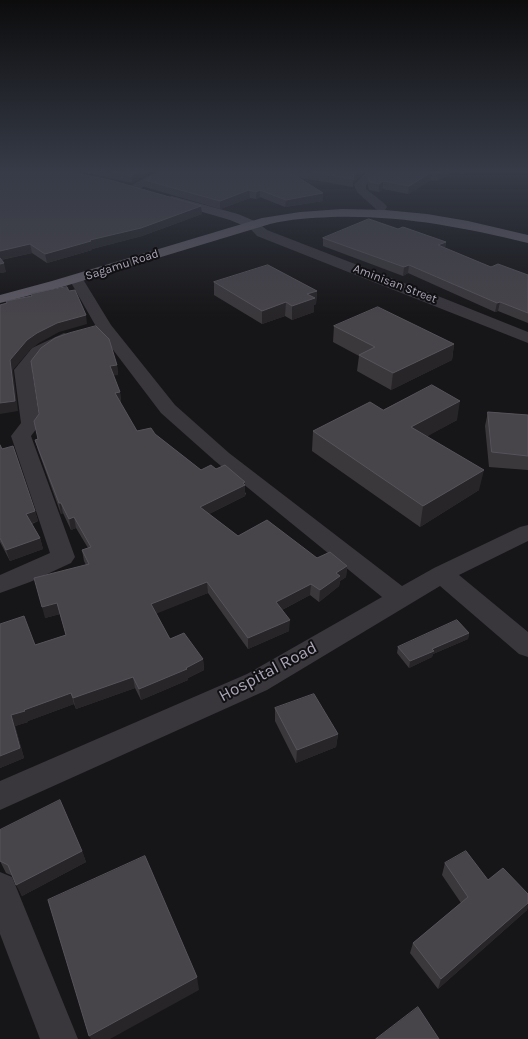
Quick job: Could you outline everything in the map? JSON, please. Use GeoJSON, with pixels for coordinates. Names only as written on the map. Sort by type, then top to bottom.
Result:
{"type":"FeatureCollection","features":[{"type":"Feature","properties":{"kind":"highway"},"geometry":{"type":"LineString","coordinates":[[213,225],[227,219]]}},
{"type":"Feature","properties":{"kind":"highway","name":"Sagamu Road"},"geometry":{"type":"LineString","coordinates":[[0,299],[76,279],[200,240],[230,232],[257,229],[276,219]]}},
{"type":"Feature","properties":{"kind":"highway","name":"Sagamu Road"},"geometry":{"type":"LineString","coordinates":[[435,219],[449,221],[528,239]]}},
{"type":"Feature","properties":{"kind":"highway"},"geometry":{"type":"LineString","coordinates":[[480,219],[528,230]]}},
{"type":"Feature","properties":{"kind":"highway","name":"Sagamu Road"},"geometry":{"type":"LineString","coordinates":[[0,288],[47,276],[152,242]]}},
{"type":"Feature","properties":{"kind":"main road"},"geometry":{"type":"LineString","coordinates":[[239,219],[257,229]]}},
{"type":"Feature","properties":{"kind":"main road"},"geometry":{"type":"LineString","coordinates":[[213,225],[230,232]]}},
{"type":"Feature","properties":{"kind":"street","name":"Aminisan Street"},"geometry":{"type":"LineString","coordinates":[[257,229],[528,338]]}},
{"type":"Feature","properties":{"kind":"street"},"geometry":{"type":"LineString","coordinates":[[76,279],[104,326],[168,409],[222,457],[400,598]]}},
{"type":"Feature","properties":{"kind":"street"},"geometry":{"type":"LineString","coordinates":[[0,584],[22,576],[63,557],[21,436],[31,424],[23,370],[38,352],[54,343],[75,333],[104,326]]}},
{"type":"Feature","properties":{"kind":"street","name":"Hospital Road"},"geometry":{"type":"LineString","coordinates":[[0,796],[257,682],[442,574],[528,532]]}},
{"type":"Feature","properties":{"kind":"street"},"geometry":{"type":"LineString","coordinates":[[442,574],[528,647]]}},
{"type":"Feature","properties":{"kind":"street"},"geometry":{"type":"LineString","coordinates":[[0,889],[59,1039]]}},
{"type":"Feature","properties":{"kind":"building"},"geometry":{"type":"Polygon","coordinates":[[[0,219],[164,219],[141,228],[90,240],[91,241],[45,254],[30,244],[0,251],[0,219]]]}},
{"type":"Feature","properties":{"kind":"building"},"geometry":{"type":"Polygon","coordinates":[[[370,219],[398,229],[403,227],[446,242],[438,245],[491,267],[498,264],[528,275],[528,313],[500,302],[497,303],[409,265],[404,267],[323,238],[370,219]]]}},
{"type":"Feature","properties":{"kind":"building"},"geometry":{"type":"Polygon","coordinates":[[[0,258],[4,263],[0,264],[0,258]]]}},
{"type":"Feature","properties":{"kind":"building"},"geometry":{"type":"Polygon","coordinates":[[[268,265],[317,291],[307,294],[315,298],[292,306],[286,302],[262,311],[214,282],[268,265]]]}},
{"type":"Feature","properties":{"kind":"building"},"geometry":{"type":"Polygon","coordinates":[[[67,287],[69,291],[75,290],[86,315],[57,323],[27,340],[10,360],[15,401],[0,403],[0,305],[7,303],[6,301],[32,296],[31,294],[67,287]]]}},
{"type":"Feature","properties":{"kind":"building"},"geometry":{"type":"Polygon","coordinates":[[[378,307],[454,344],[393,373],[359,355],[375,347],[334,326],[378,307]]]}},
{"type":"Feature","properties":{"kind":"building"},"geometry":{"type":"Polygon","coordinates":[[[96,326],[109,339],[117,365],[110,366],[120,392],[115,393],[137,431],[151,428],[155,434],[201,470],[211,465],[216,469],[225,465],[245,482],[243,483],[245,485],[200,507],[238,536],[267,520],[317,558],[330,552],[347,566],[336,573],[340,576],[320,590],[311,584],[276,602],[290,620],[248,638],[207,582],[151,604],[170,639],[184,633],[203,659],[186,668],[187,669],[139,689],[133,677],[73,698],[71,693],[11,715],[20,748],[0,756],[0,624],[24,616],[35,645],[66,635],[57,603],[42,607],[34,578],[89,564],[82,550],[91,547],[74,517],[69,519],[61,503],[59,503],[35,440],[38,439],[34,421],[39,414],[31,361],[41,348],[55,338],[96,326]]]}},
{"type":"Feature","properties":{"kind":"building"},"geometry":{"type":"Polygon","coordinates":[[[432,385],[460,401],[411,427],[484,470],[423,506],[313,431],[370,402],[383,410],[432,385]]]}},
{"type":"Feature","properties":{"kind":"building"},"geometry":{"type":"Polygon","coordinates":[[[488,412],[528,415],[528,456],[492,452],[488,412]]]}},
{"type":"Feature","properties":{"kind":"building"},"geometry":{"type":"Polygon","coordinates":[[[0,445],[2,449],[13,446],[35,511],[26,514],[40,538],[6,550],[0,538],[0,445]]]}},
{"type":"Feature","properties":{"kind":"building"},"geometry":{"type":"Polygon","coordinates":[[[457,620],[469,633],[432,649],[434,651],[410,661],[398,647],[457,620]]]}},
{"type":"Feature","properties":{"kind":"building"},"geometry":{"type":"Polygon","coordinates":[[[314,694],[338,734],[297,750],[275,708],[314,694]]]}},
{"type":"Feature","properties":{"kind":"building"},"geometry":{"type":"Polygon","coordinates":[[[60,800],[82,851],[16,885],[8,865],[0,861],[0,830],[60,800]]]}},
{"type":"Feature","properties":{"kind":"building"},"geometry":{"type":"Polygon","coordinates":[[[466,851],[488,880],[503,868],[528,894],[528,903],[441,979],[413,943],[468,897],[445,863],[466,851]]]}},
{"type":"Feature","properties":{"kind":"building"},"geometry":{"type":"Polygon","coordinates":[[[145,856],[197,977],[89,1036],[48,900],[145,856]]]}},
{"type":"Feature","properties":{"kind":"building"},"geometry":{"type":"Polygon","coordinates":[[[418,1007],[439,1039],[376,1039],[418,1007]]]}}]}
